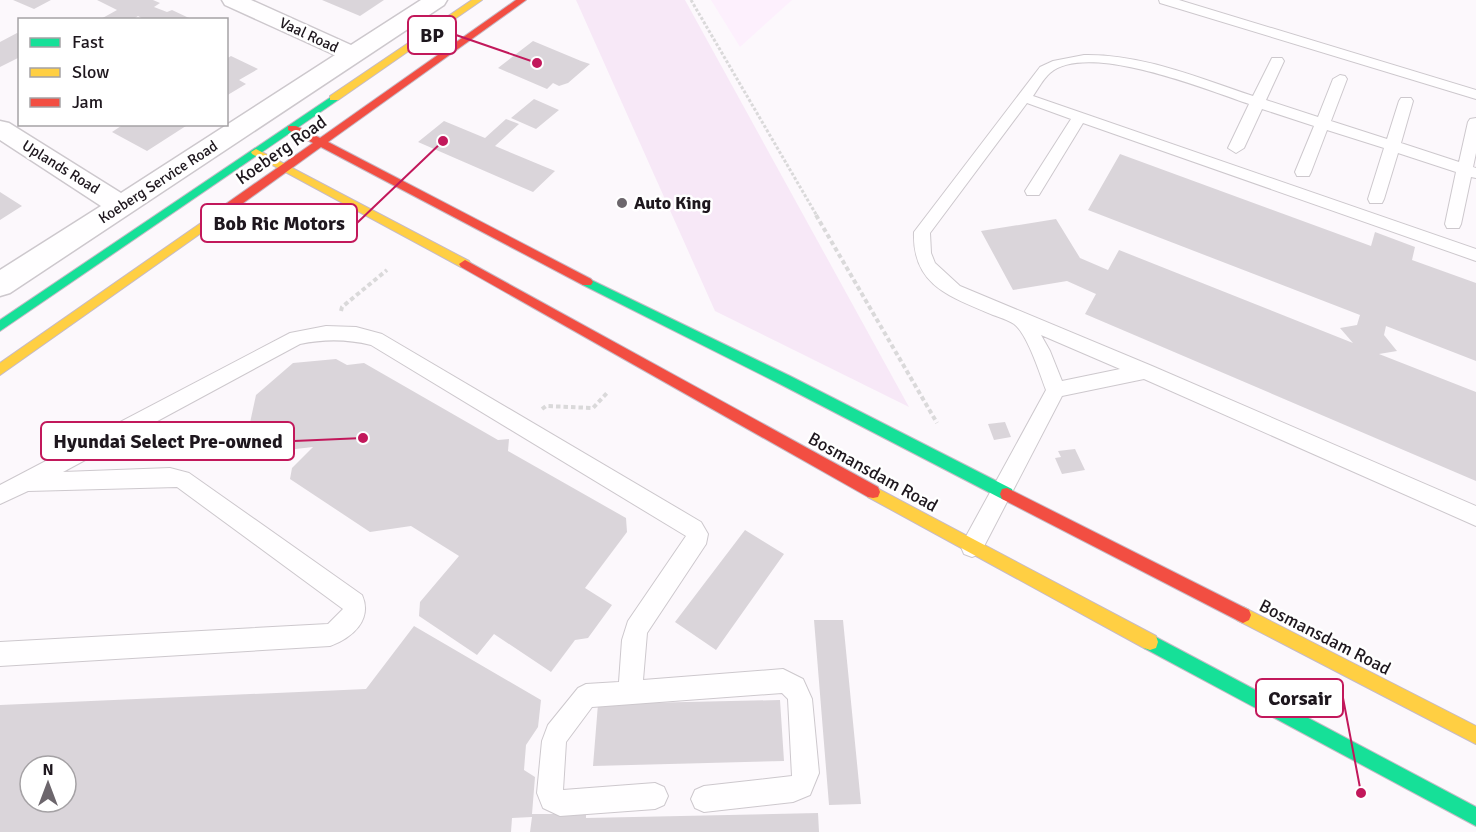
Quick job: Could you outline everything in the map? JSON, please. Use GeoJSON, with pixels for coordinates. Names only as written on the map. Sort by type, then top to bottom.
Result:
{"type":"FeatureCollection","features":[{"type":"Feature","properties":{"kind":"main road","name":"Koeberg Road"},"geometry":{"type":"LineString","coordinates":[[0,326],[478,0]]}},
{"type":"Feature","properties":{"kind":"main road","name":"Koeberg Road"},"geometry":{"type":"LineString","coordinates":[[0,370],[522,0]]}},
{"type":"Feature","properties":{"kind":"main road","name":"Bosmansdam Road"},"geometry":{"type":"LineString","coordinates":[[292,128],[509,240],[540,259],[672,323],[1476,735]]}},
{"type":"Feature","properties":{"kind":"main road","name":"Bosmansdam Road"},"geometry":{"type":"LineString","coordinates":[[256,152],[320,189],[509,288],[972,548],[1476,816]]}},
{"type":"Feature","properties":{"kind":"street","name":"Vaal Road"},"geometry":{"type":"LineString","coordinates":[[233,0],[352,54]]}},
{"type":"Feature","properties":{"kind":"street","name":"Koeberg Service Road"},"geometry":{"type":"LineString","coordinates":[[0,285],[436,0]]}},
{"type":"Feature","properties":{"kind":"street","name":"Uplands Road"},"geometry":{"type":"LineString","coordinates":[[0,129],[122,206]]}},
{"type":"Feature","properties":{"kind":"lane"},"geometry":{"type":"LineString","coordinates":[[1169,1],[1247,20],[1389,62],[1476,95]]}},
{"type":"Feature","properties":{"kind":"lane"},"geometry":{"type":"LineString","coordinates":[[1470,172],[1152,68],[1114,59],[1084,58],[1060,62],[1044,70],[922,232],[921,253],[928,271],[954,291],[1145,370],[1476,516]]}},
{"type":"Feature","properties":{"kind":"lane"},"geometry":{"type":"LineString","coordinates":[[1236,148],[1277,61]]}},
{"type":"Feature","properties":{"kind":"lane"},"geometry":{"type":"LineString","coordinates":[[1303,172],[1340,79]]}},
{"type":"Feature","properties":{"kind":"lane"},"geometry":{"type":"LineString","coordinates":[[1023,97],[1476,255]]}},
{"type":"Feature","properties":{"kind":"lane"},"geometry":{"type":"LineString","coordinates":[[1376,199],[1406,100]]}},
{"type":"Feature","properties":{"kind":"lane"},"geometry":{"type":"LineString","coordinates":[[1033,191],[1079,117]]}},
{"type":"Feature","properties":{"kind":"lane"},"geometry":{"type":"LineString","coordinates":[[1453,224],[1470,172],[1475,122]]}},
{"type":"Feature","properties":{"kind":"lane"},"geometry":{"type":"LineString","coordinates":[[972,548],[1056,390],[1041,351],[1022,320]]}},
{"type":"Feature","properties":{"kind":"lane"},"geometry":{"type":"LineString","coordinates":[[0,495],[296,338],[315,333],[334,332],[358,334],[376,339],[661,508],[697,534],[695,544],[636,629],[630,693]]}},
{"type":"Feature","properties":{"kind":"lane"},"geometry":{"type":"LineString","coordinates":[[1056,390],[1145,370]]}},
{"type":"Feature","properties":{"kind":"lane"},"geometry":{"type":"LineString","coordinates":[[0,654],[330,635],[338,632],[355,614],[356,609],[354,603],[345,596],[182,479],[170,477],[23,482]]}},
{"type":"Feature","properties":{"kind":"lane"},"geometry":{"type":"LineString","coordinates":[[655,796],[560,803],[552,799],[550,793],[554,741],[583,699],[589,695],[783,681],[793,686],[799,692],[806,773],[801,786],[793,789],[704,799]]}},
{"type":"Feature","properties":{"kind":"path"},"geometry":{"type":"LineString","coordinates":[[690,0],[941,429]]}},
{"type":"Feature","properties":{"kind":"path"},"geometry":{"type":"LineString","coordinates":[[334,332],[342,307],[387,270]]}},
{"type":"Feature","properties":{"kind":"path"},"geometry":{"type":"LineString","coordinates":[[523,425],[546,406],[593,408],[608,392]]}},
{"type":"Feature","properties":{"kind":"shaded area"},"geometry":{"type":"Polygon","coordinates":[[[576,0],[685,0],[909,407],[715,311],[576,0]]]}},
{"type":"Feature","properties":{"kind":"shaded area"},"geometry":{"type":"Polygon","coordinates":[[[711,0],[792,0],[740,47],[711,0]]]}},
{"type":"Feature","properties":{"kind":"building"},"geometry":{"type":"Polygon","coordinates":[[[13,0],[51,0],[34,9],[13,0]]]}},
{"type":"Feature","properties":{"kind":"building"},"geometry":{"type":"Polygon","coordinates":[[[97,0],[153,0],[160,3],[154,7],[167,12],[172,10],[189,18],[142,18],[138,16],[135,18],[103,18],[117,10],[97,0]]]}},
{"type":"Feature","properties":{"kind":"building"},"geometry":{"type":"Polygon","coordinates":[[[322,0],[384,0],[360,16],[322,0]]]}},
{"type":"Feature","properties":{"kind":"building"},"geometry":{"type":"Polygon","coordinates":[[[18,34],[18,58],[0,67],[0,42],[18,34]]]}},
{"type":"Feature","properties":{"kind":"building"},"geometry":{"type":"Polygon","coordinates":[[[533,41],[590,64],[568,83],[559,86],[553,83],[547,89],[498,68],[533,41]]]}},
{"type":"Feature","properties":{"kind":"building"},"geometry":{"type":"Polygon","coordinates":[[[231,56],[258,69],[239,80],[246,84],[228,95],[228,58],[231,56]]]}},
{"type":"Feature","properties":{"kind":"building"},"geometry":{"type":"Polygon","coordinates":[[[534,99],[559,110],[536,129],[511,118],[534,99]]]}},
{"type":"Feature","properties":{"kind":"building"},"geometry":{"type":"Polygon","coordinates":[[[506,119],[519,124],[495,146],[555,171],[533,192],[418,142],[444,121],[485,138],[506,119]]]}},
{"type":"Feature","properties":{"kind":"building"},"geometry":{"type":"Polygon","coordinates":[[[121,126],[186,126],[147,151],[112,132],[121,126]]]}},
{"type":"Feature","properties":{"kind":"building"},"geometry":{"type":"Polygon","coordinates":[[[1120,154],[1371,246],[1375,232],[1415,247],[1412,260],[1476,283],[1476,361],[1386,326],[1384,335],[1397,351],[1379,354],[1476,392],[1476,481],[1085,314],[1096,294],[1067,281],[1013,290],[981,231],[1056,219],[1080,258],[1108,270],[1119,250],[1353,343],[1340,328],[1357,325],[1360,315],[1088,210],[1120,154]]]}},
{"type":"Feature","properties":{"kind":"building"},"geometry":{"type":"Polygon","coordinates":[[[0,192],[22,206],[0,220],[0,192]]]}},
{"type":"Feature","properties":{"kind":"building"},"geometry":{"type":"Polygon","coordinates":[[[336,359],[347,365],[364,363],[498,440],[509,439],[508,451],[626,518],[627,532],[585,588],[612,605],[588,638],[575,640],[551,672],[494,634],[477,655],[419,616],[420,602],[459,556],[411,526],[370,532],[290,479],[292,468],[313,447],[278,451],[248,432],[256,395],[293,363],[336,359]]]}},
{"type":"Feature","properties":{"kind":"building"},"geometry":{"type":"Polygon","coordinates":[[[1005,422],[1011,437],[994,440],[988,424],[1005,422]]]}},
{"type":"Feature","properties":{"kind":"building"},"geometry":{"type":"Polygon","coordinates":[[[1075,449],[1085,470],[1062,474],[1055,458],[1061,457],[1058,451],[1075,449]]]}},
{"type":"Feature","properties":{"kind":"building"},"geometry":{"type":"Polygon","coordinates":[[[745,530],[784,554],[716,650],[675,622],[745,530]]]}},
{"type":"Feature","properties":{"kind":"building"},"geometry":{"type":"Polygon","coordinates":[[[814,620],[843,620],[861,804],[829,805],[814,620]]]}},
{"type":"Feature","properties":{"kind":"building"},"geometry":{"type":"Polygon","coordinates":[[[414,626],[541,700],[538,727],[526,745],[524,770],[535,777],[532,814],[586,814],[586,818],[818,813],[819,832],[530,832],[532,817],[512,818],[511,832],[0,832],[0,705],[366,689],[414,626]]]}},
{"type":"Feature","properties":{"kind":"building"},"geometry":{"type":"Polygon","coordinates":[[[780,700],[784,761],[593,766],[598,704],[780,700]]]}},
{"type":"Feature","properties":{"kind":"traffic: fast"},"geometry":{"type":"LineString","coordinates":[[0,326],[334,98]]}},
{"type":"Feature","properties":{"kind":"traffic: fast"},"geometry":{"type":"LineString","coordinates":[[587,282],[1007,494]]}},
{"type":"Feature","properties":{"kind":"traffic: fast"},"geometry":{"type":"LineString","coordinates":[[1150,642],[1476,817]]}},
{"type":"Feature","properties":{"kind":"traffic: slow"},"geometry":{"type":"LineString","coordinates":[[334,98],[478,0]]}},
{"type":"Feature","properties":{"kind":"traffic: slow"},"geometry":{"type":"LineString","coordinates":[[256,152],[465,264]]}},
{"type":"Feature","properties":{"kind":"traffic: slow"},"geometry":{"type":"LineString","coordinates":[[0,370],[224,211]]}},
{"type":"Feature","properties":{"kind":"traffic: slow"},"geometry":{"type":"LineString","coordinates":[[873,492],[1150,642]]}},
{"type":"Feature","properties":{"kind":"traffic: slow"},"geometry":{"type":"LineString","coordinates":[[1243,615],[1476,735]]}},
{"type":"Feature","properties":{"kind":"traffic: jam"},"geometry":{"type":"LineString","coordinates":[[224,211],[522,0]]}},
{"type":"Feature","properties":{"kind":"traffic: jam"},"geometry":{"type":"LineString","coordinates":[[292,128],[587,282]]}},
{"type":"Feature","properties":{"kind":"traffic: jam"},"geometry":{"type":"LineString","coordinates":[[465,264],[873,492]]}},
{"type":"Feature","properties":{"kind":"traffic: jam"},"geometry":{"type":"LineString","coordinates":[[1007,494],[1243,615]]}},
{"type":"Feature","properties":{"kind":"place","name":"BP"},"geometry":{"type":"Point","coordinates":[537,63]}},
{"type":"Feature","properties":{"kind":"place","name":"Bob Ric Motors"},"geometry":{"type":"Point","coordinates":[443,141]}},
{"type":"Feature","properties":{"kind":"place","name":"Auto King"},"geometry":{"type":"Point","coordinates":[622,203]}},
{"type":"Feature","properties":{"kind":"place","name":"Hyundai Select Pre-owned"},"geometry":{"type":"Point","coordinates":[363,438]}},
{"type":"Feature","properties":{"kind":"place","name":"Corsair"},"geometry":{"type":"Point","coordinates":[1361,793]}}]}
